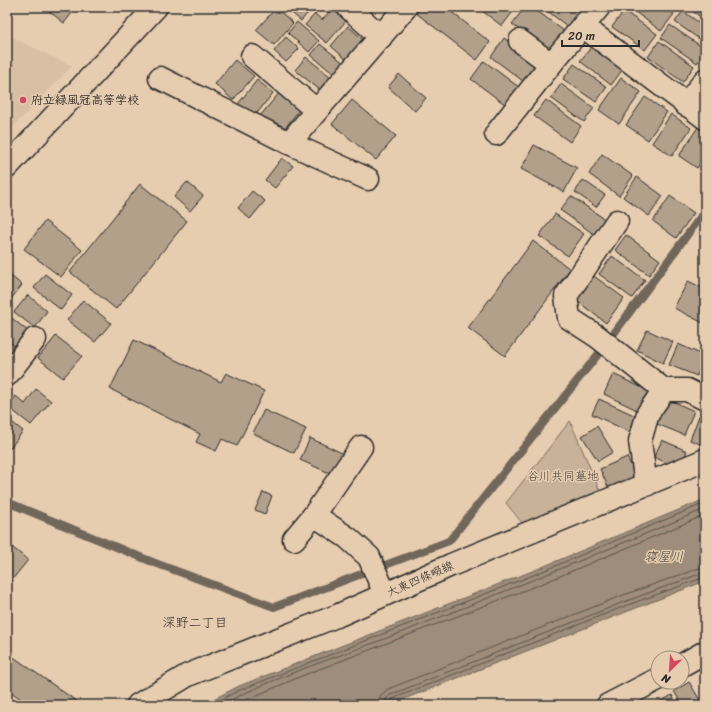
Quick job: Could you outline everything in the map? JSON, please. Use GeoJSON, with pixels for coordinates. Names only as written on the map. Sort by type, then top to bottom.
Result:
{"type":"FeatureCollection","features":[{"type":"Feature","properties":{"kind":"street"},"geometry":{"type":"LineString","coordinates":[[7,167],[156,7]]}},
{"type":"Feature","properties":{"kind":"street"},"geometry":{"type":"LineString","coordinates":[[348,7],[381,37]]}},
{"type":"Feature","properties":{"kind":"street"},"geometry":{"type":"LineString","coordinates":[[289,143],[406,7]]}},
{"type":"Feature","properties":{"kind":"street"},"geometry":{"type":"LineString","coordinates":[[496,134],[551,64],[600,7]]}},
{"type":"Feature","properties":{"kind":"street"},"geometry":{"type":"LineString","coordinates":[[584,27],[705,118]]}},
{"type":"Feature","properties":{"kind":"street"},"geometry":{"type":"LineString","coordinates":[[520,41],[551,64]]}},
{"type":"Feature","properties":{"kind":"street"},"geometry":{"type":"LineString","coordinates":[[252,56],[316,110]]}},
{"type":"Feature","properties":{"kind":"street"},"geometry":{"type":"LineString","coordinates":[[160,78],[289,143],[368,178]]}},
{"type":"Feature","properties":{"kind":"street"},"geometry":{"type":"LineString","coordinates":[[686,105],[705,80]]}},
{"type":"Feature","properties":{"kind":"street"},"geometry":{"type":"LineString","coordinates":[[617,221],[566,296],[569,318],[598,337],[664,390],[687,390],[705,398]]}},
{"type":"Feature","properties":{"kind":"street"},"geometry":{"type":"LineString","coordinates":[[7,375],[34,338]]}},
{"type":"Feature","properties":{"kind":"street"},"geometry":{"type":"LineString","coordinates":[[646,485],[640,440],[648,412],[664,390]]}},
{"type":"Feature","properties":{"kind":"street"},"geometry":{"type":"LineString","coordinates":[[294,539],[314,515],[362,447]]}},
{"type":"Feature","properties":{"kind":"street","name":"大東四條畷線"},"geometry":{"type":"LineString","coordinates":[[138,705],[188,675],[705,460]]}},
{"type":"Feature","properties":{"kind":"street"},"geometry":{"type":"LineString","coordinates":[[314,515],[348,538],[369,557],[385,594]]}},
{"type":"Feature","properties":{"kind":"street"},"geometry":{"type":"LineString","coordinates":[[690,660],[705,652]]}},
{"type":"Feature","properties":{"kind":"street"},"geometry":{"type":"LineString","coordinates":[[608,705],[650,683]]}},
{"type":"Feature","properties":{"kind":"shaded area","name":"府立緑風冠高等学校"},"geometry":{"type":"Polygon","coordinates":[[[7,35],[72,66],[7,133],[7,35]]]}},
{"type":"Feature","properties":{"kind":"green space","name":"谷川共同墓地"},"geometry":{"type":"Polygon","coordinates":[[[570,421],[600,491],[523,524],[506,503],[570,421]]]}},
{"type":"Feature","properties":{"kind":"water","name":"寝屋川"},"geometry":{"type":"Polygon","coordinates":[[[705,499],[705,581],[389,705],[202,705],[239,686],[535,570],[705,499]]]}},
{"type":"Feature","properties":{"kind":"building"},"geometry":{"type":"Polygon","coordinates":[[[44,7],[77,7],[64,23],[44,7]]]}},
{"type":"Feature","properties":{"kind":"building"},"geometry":{"type":"Polygon","coordinates":[[[285,7],[313,7],[301,21],[285,7]]]}},
{"type":"Feature","properties":{"kind":"building"},"geometry":{"type":"Polygon","coordinates":[[[420,7],[445,7],[490,42],[477,60],[416,13],[420,7]]]}},
{"type":"Feature","properties":{"kind":"building"},"geometry":{"type":"Polygon","coordinates":[[[477,7],[513,7],[515,9],[502,26],[477,7]]]}},
{"type":"Feature","properties":{"kind":"building"},"geometry":{"type":"Polygon","coordinates":[[[525,7],[532,7],[564,31],[548,52],[512,24],[525,7]]]}},
{"type":"Feature","properties":{"kind":"building"},"geometry":{"type":"Polygon","coordinates":[[[542,7],[581,7],[567,26],[542,7]]]}},
{"type":"Feature","properties":{"kind":"building"},"geometry":{"type":"Polygon","coordinates":[[[664,7],[674,14],[661,31],[630,8],[664,7]]]}},
{"type":"Feature","properties":{"kind":"building"},"geometry":{"type":"Polygon","coordinates":[[[705,7],[705,20],[688,8],[705,7]]]}},
{"type":"Feature","properties":{"kind":"building"},"geometry":{"type":"Polygon","coordinates":[[[276,8],[293,23],[274,45],[256,30],[276,8]]]}},
{"type":"Feature","properties":{"kind":"building"},"geometry":{"type":"Polygon","coordinates":[[[332,9],[346,21],[327,43],[305,25],[315,14],[322,20],[332,9]]]}},
{"type":"Feature","properties":{"kind":"building"},"geometry":{"type":"Polygon","coordinates":[[[624,11],[657,34],[645,50],[612,27],[624,11]]]}},
{"type":"Feature","properties":{"kind":"building"},"geometry":{"type":"Polygon","coordinates":[[[683,11],[705,27],[705,43],[675,22],[683,11]]]}},
{"type":"Feature","properties":{"kind":"building"},"geometry":{"type":"Polygon","coordinates":[[[297,22],[319,41],[309,52],[288,33],[297,22]]]}},
{"type":"Feature","properties":{"kind":"building"},"geometry":{"type":"Polygon","coordinates":[[[670,25],[705,49],[705,52],[697,63],[661,38],[670,25]]]}},
{"type":"Feature","properties":{"kind":"building"},"geometry":{"type":"Polygon","coordinates":[[[348,26],[366,42],[349,62],[331,46],[348,26]]]}},
{"type":"Feature","properties":{"kind":"building"},"geometry":{"type":"Polygon","coordinates":[[[286,37],[299,49],[286,62],[274,51],[286,37]]]}},
{"type":"Feature","properties":{"kind":"building"},"geometry":{"type":"Polygon","coordinates":[[[504,38],[537,62],[523,81],[491,57],[504,38]]]}},
{"type":"Feature","properties":{"kind":"building"},"geometry":{"type":"Polygon","coordinates":[[[659,41],[694,66],[683,82],[648,57],[659,41]]]}},
{"type":"Feature","properties":{"kind":"building"},"geometry":{"type":"Polygon","coordinates":[[[320,44],[345,64],[335,75],[311,55],[320,44]]]}},
{"type":"Feature","properties":{"kind":"building"},"geometry":{"type":"Polygon","coordinates":[[[593,45],[623,69],[611,85],[580,61],[593,45]]]}},
{"type":"Feature","properties":{"kind":"building"},"geometry":{"type":"Polygon","coordinates":[[[306,57],[331,77],[320,90],[295,70],[306,57]]]}},
{"type":"Feature","properties":{"kind":"building"},"geometry":{"type":"Polygon","coordinates":[[[235,60],[254,76],[233,100],[215,84],[235,60]]]}},
{"type":"Feature","properties":{"kind":"building"},"geometry":{"type":"Polygon","coordinates":[[[484,61],[520,88],[506,105],[471,79],[484,61]]]}},
{"type":"Feature","properties":{"kind":"building"},"geometry":{"type":"Polygon","coordinates":[[[574,64],[607,87],[596,102],[563,79],[574,64]]]}},
{"type":"Feature","properties":{"kind":"building"},"geometry":{"type":"Polygon","coordinates":[[[399,74],[426,98],[415,111],[388,87],[399,74]]]}},
{"type":"Feature","properties":{"kind":"building"},"geometry":{"type":"Polygon","coordinates":[[[621,78],[641,92],[619,124],[599,110],[621,78]]]}},
{"type":"Feature","properties":{"kind":"building"},"geometry":{"type":"Polygon","coordinates":[[[257,80],[273,93],[254,117],[238,104],[257,80]]]}},
{"type":"Feature","properties":{"kind":"building"},"geometry":{"type":"Polygon","coordinates":[[[561,84],[594,108],[584,122],[551,98],[561,84]]]}},
{"type":"Feature","properties":{"kind":"building"},"geometry":{"type":"Polygon","coordinates":[[[280,92],[300,109],[281,133],[260,116],[280,92]]]}},
{"type":"Feature","properties":{"kind":"building"},"geometry":{"type":"Polygon","coordinates":[[[645,97],[667,112],[648,140],[626,125],[645,97]]]}},
{"type":"Feature","properties":{"kind":"building"},"geometry":{"type":"Polygon","coordinates":[[[352,100],[396,136],[376,160],[332,124],[352,100]]]}},
{"type":"Feature","properties":{"kind":"building"},"geometry":{"type":"Polygon","coordinates":[[[546,100],[581,126],[570,142],[534,116],[546,100]]]}},
{"type":"Feature","properties":{"kind":"building"},"geometry":{"type":"Polygon","coordinates":[[[671,114],[691,128],[672,156],[652,143],[671,114]]]}},
{"type":"Feature","properties":{"kind":"building"},"geometry":{"type":"Polygon","coordinates":[[[698,127],[705,133],[705,157],[697,168],[679,156],[698,127]]]}},
{"type":"Feature","properties":{"kind":"building"},"geometry":{"type":"Polygon","coordinates":[[[534,145],[577,168],[564,192],[521,169],[534,145]]]}},
{"type":"Feature","properties":{"kind":"building"},"geometry":{"type":"Polygon","coordinates":[[[602,154],[633,176],[619,196],[589,174],[602,154]]]}},
{"type":"Feature","properties":{"kind":"building"},"geometry":{"type":"Polygon","coordinates":[[[282,158],[293,166],[275,188],[265,180],[282,158]]]}},
{"type":"Feature","properties":{"kind":"building"},"geometry":{"type":"Polygon","coordinates":[[[637,177],[663,196],[649,216],[623,197],[637,177]]]}},
{"type":"Feature","properties":{"kind":"building"},"geometry":{"type":"Polygon","coordinates":[[[583,180],[605,195],[596,207],[575,192],[583,180]]]}},
{"type":"Feature","properties":{"kind":"building"},"geometry":{"type":"Polygon","coordinates":[[[187,182],[203,196],[190,211],[174,197],[187,182]]]}},
{"type":"Feature","properties":{"kind":"building"},"geometry":{"type":"Polygon","coordinates":[[[140,184],[187,221],[116,309],[70,272],[140,184]]]}},
{"type":"Feature","properties":{"kind":"building"},"geometry":{"type":"Polygon","coordinates":[[[252,191],[265,201],[250,219],[238,208],[252,191]]]}},
{"type":"Feature","properties":{"kind":"building"},"geometry":{"type":"Polygon","coordinates":[[[571,196],[606,220],[595,235],[560,210],[571,196]]]}},
{"type":"Feature","properties":{"kind":"building"},"geometry":{"type":"Polygon","coordinates":[[[670,196],[694,213],[676,238],[653,221],[670,196]]]}},
{"type":"Feature","properties":{"kind":"building"},"geometry":{"type":"Polygon","coordinates":[[[555,214],[584,234],[568,256],[539,236],[555,214]]]}},
{"type":"Feature","properties":{"kind":"building"},"geometry":{"type":"Polygon","coordinates":[[[45,221],[82,250],[61,277],[24,249],[45,221]]]}},
{"type":"Feature","properties":{"kind":"building"},"geometry":{"type":"Polygon","coordinates":[[[626,235],[660,260],[649,275],[615,250],[626,235]]]}},
{"type":"Feature","properties":{"kind":"building"},"geometry":{"type":"Polygon","coordinates":[[[533,241],[570,269],[505,356],[468,328],[533,241]]]}},
{"type":"Feature","properties":{"kind":"building"},"geometry":{"type":"Polygon","coordinates":[[[612,256],[645,280],[632,298],[599,274],[612,256]]]}},
{"type":"Feature","properties":{"kind":"building"},"geometry":{"type":"Polygon","coordinates":[[[7,273],[22,285],[7,304],[7,273]]]}},
{"type":"Feature","properties":{"kind":"building"},"geometry":{"type":"Polygon","coordinates":[[[45,274],[72,295],[61,310],[34,288],[45,274]]]}},
{"type":"Feature","properties":{"kind":"building"},"geometry":{"type":"Polygon","coordinates":[[[591,274],[624,298],[606,323],[573,298],[591,274]]]}},
{"type":"Feature","properties":{"kind":"building"},"geometry":{"type":"Polygon","coordinates":[[[688,281],[705,289],[705,324],[674,308],[688,281]]]}},
{"type":"Feature","properties":{"kind":"building"},"geometry":{"type":"Polygon","coordinates":[[[28,295],[47,311],[35,328],[14,312],[28,295]]]}},
{"type":"Feature","properties":{"kind":"building"},"geometry":{"type":"Polygon","coordinates":[[[83,300],[111,323],[95,342],[67,320],[83,300]]]}},
{"type":"Feature","properties":{"kind":"building"},"geometry":{"type":"Polygon","coordinates":[[[8,315],[29,332],[16,347],[7,340],[8,315]]]}},
{"type":"Feature","properties":{"kind":"building"},"geometry":{"type":"Polygon","coordinates":[[[647,330],[673,342],[663,363],[637,350],[647,330]]]}},
{"type":"Feature","properties":{"kind":"building"},"geometry":{"type":"Polygon","coordinates":[[[56,336],[82,356],[63,378],[38,358],[56,336]]]}},
{"type":"Feature","properties":{"kind":"building"},"geometry":{"type":"Polygon","coordinates":[[[134,340],[221,382],[226,373],[264,391],[237,446],[222,439],[216,451],[196,442],[200,434],[110,389],[134,340]]]}},
{"type":"Feature","properties":{"kind":"building"},"geometry":{"type":"Polygon","coordinates":[[[678,344],[705,356],[697,376],[669,365],[678,344]]]}},
{"type":"Feature","properties":{"kind":"building"},"geometry":{"type":"Polygon","coordinates":[[[613,374],[649,391],[639,411],[604,394],[613,374]]]}},
{"type":"Feature","properties":{"kind":"building"},"geometry":{"type":"Polygon","coordinates":[[[36,389],[51,401],[31,425],[8,407],[16,396],[25,404],[36,389]]]}},
{"type":"Feature","properties":{"kind":"building"},"geometry":{"type":"Polygon","coordinates":[[[599,399],[636,416],[629,432],[592,414],[599,399]]]}},
{"type":"Feature","properties":{"kind":"building"},"geometry":{"type":"Polygon","coordinates":[[[668,399],[694,411],[684,435],[657,424],[668,399]]]}},
{"type":"Feature","properties":{"kind":"building"},"geometry":{"type":"Polygon","coordinates":[[[264,410],[306,429],[294,453],[253,433],[264,410]]]}},
{"type":"Feature","properties":{"kind":"building"},"geometry":{"type":"Polygon","coordinates":[[[699,416],[705,418],[705,446],[690,440],[699,416]]]}},
{"type":"Feature","properties":{"kind":"building"},"geometry":{"type":"Polygon","coordinates":[[[7,418],[23,431],[8,451],[7,450],[7,418]]]}},
{"type":"Feature","properties":{"kind":"building"},"geometry":{"type":"Polygon","coordinates":[[[597,426],[613,452],[598,461],[582,436],[597,426]]]}},
{"type":"Feature","properties":{"kind":"building"},"geometry":{"type":"Polygon","coordinates":[[[310,438],[344,454],[334,475],[300,460],[310,438]]]}},
{"type":"Feature","properties":{"kind":"building"},"geometry":{"type":"Polygon","coordinates":[[[662,440],[687,451],[679,469],[654,457],[662,440]]]}},
{"type":"Feature","properties":{"kind":"building"},"geometry":{"type":"Polygon","coordinates":[[[627,457],[637,477],[609,489],[600,469],[627,457]]]}},
{"type":"Feature","properties":{"kind":"building"},"geometry":{"type":"Polygon","coordinates":[[[263,492],[272,496],[265,514],[255,510],[263,492]]]}},
{"type":"Feature","properties":{"kind":"building"},"geometry":{"type":"Polygon","coordinates":[[[7,543],[28,560],[7,586],[7,543]]]}},
{"type":"Feature","properties":{"kind":"building"},"geometry":{"type":"Polygon","coordinates":[[[12,656],[82,705],[29,705],[7,689],[7,663],[12,656]]]}},
{"type":"Feature","properties":{"kind":"building"},"geometry":{"type":"Polygon","coordinates":[[[690,684],[703,705],[682,705],[674,691],[690,690],[690,684]]]}},
{"type":"Feature","properties":{"kind":"building"},"geometry":{"type":"Polygon","coordinates":[[[672,695],[677,705],[656,704],[672,695]]]}},
{"type":"Feature","properties":{"kind":"waterway"},"geometry":{"type":"LineString","coordinates":[[7,502],[155,563],[274,607],[449,541],[600,352],[705,211]]}},
{"type":"Feature","properties":{"kind":"place","name":"府立緑風冠高等学校"},"geometry":{"type":"Point","coordinates":[23,100]}},
{"type":"Feature","properties":{"kind":"district","name":"深野二丁目"},"geometry":{"type":"Point","coordinates":[195,622]}}]}
